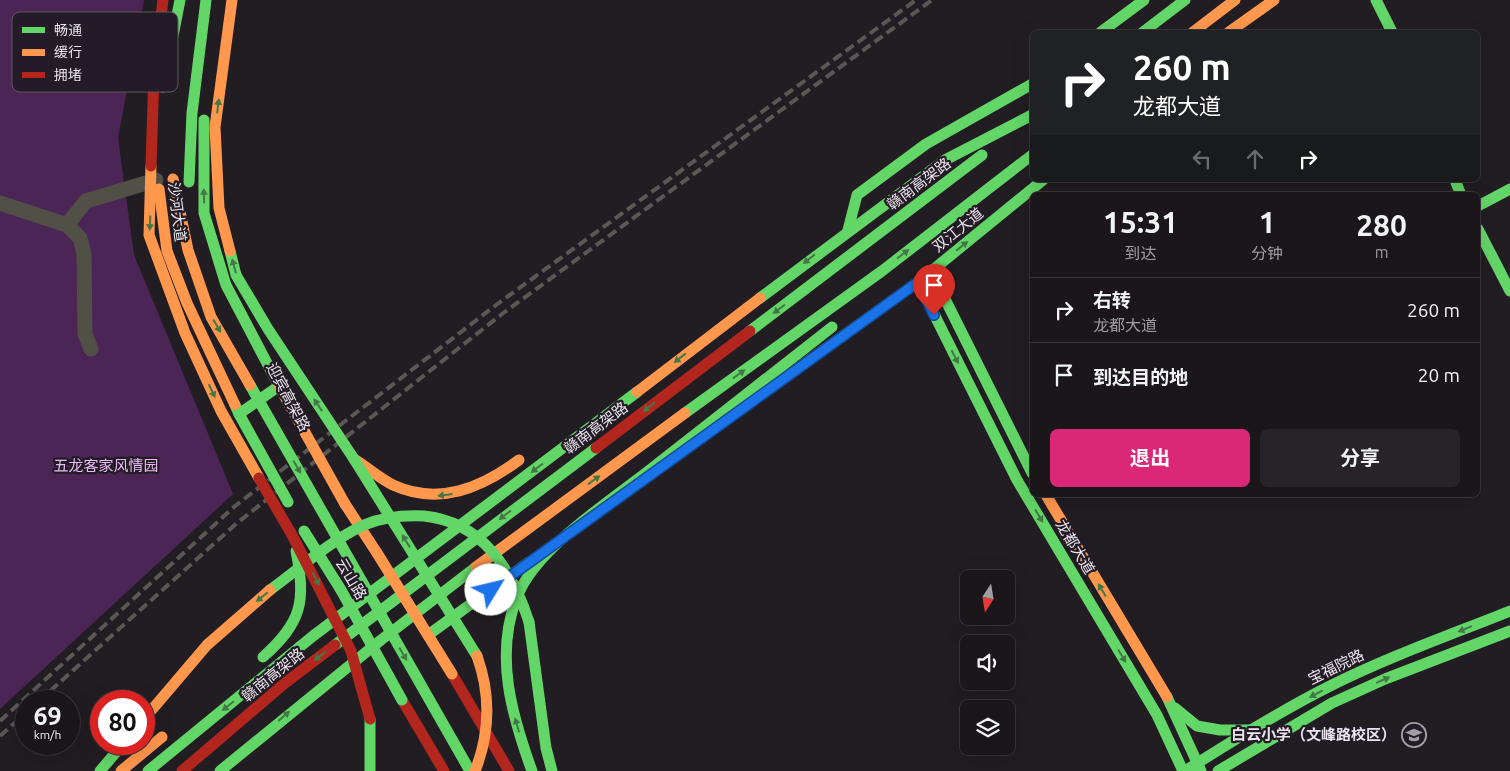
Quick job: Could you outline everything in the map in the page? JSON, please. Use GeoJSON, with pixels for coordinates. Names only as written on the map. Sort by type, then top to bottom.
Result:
{"type":"FeatureCollection","features":[{"type":"Feature","properties":{"kind":"main road"},"geometry":{"type":"LineString","coordinates":[[187,27],[191,0]]}},
{"type":"Feature","properties":{"kind":"main road"},"geometry":{"type":"LineString","coordinates":[[198,238],[192,196],[189,132],[194,78],[206,0]]}},
{"type":"Feature","properties":{"kind":"main road","name":"沙河大道"},"geometry":{"type":"LineString","coordinates":[[223,0],[206,104],[203,144],[204,213],[226,284],[279,386],[345,504],[428,635]]}},
{"type":"Feature","properties":{"kind":"main road"},"geometry":{"type":"LineString","coordinates":[[232,0],[215,127],[219,208],[236,275],[268,329],[354,459],[478,657],[487,689],[489,720],[484,750],[475,771]]}},
{"type":"Feature","properties":{"kind":"main road"},"geometry":{"type":"LineString","coordinates":[[1104,30],[1144,0]]}},
{"type":"Feature","properties":{"kind":"main road"},"geometry":{"type":"LineString","coordinates":[[1146,30],[1185,0]]}},
{"type":"Feature","properties":{"kind":"main road"},"geometry":{"type":"LineString","coordinates":[[1196,30],[1235,0]]}},
{"type":"Feature","properties":{"kind":"main road"},"geometry":{"type":"LineString","coordinates":[[1232,30],[1274,0]]}},
{"type":"Feature","properties":{"kind":"main road"},"geometry":{"type":"LineString","coordinates":[[1376,0],[1391,30]]}},
{"type":"Feature","properties":{"kind":"main road"},"geometry":{"type":"LineString","coordinates":[[848,230],[857,195],[926,144],[1030,85]]}},
{"type":"Feature","properties":{"kind":"main road"},"geometry":{"type":"LineString","coordinates":[[154,92],[150,235],[185,333],[221,411],[292,535],[351,651],[370,718],[370,771]]}},
{"type":"Feature","properties":{"kind":"main road","name":"沙河大道"},"geometry":{"type":"LineString","coordinates":[[163,92],[157,179],[167,251],[187,303],[239,414]]}},
{"type":"Feature","properties":{"kind":"main road"},"geometry":{"type":"LineString","coordinates":[[148,771],[313,636],[550,459],[848,230],[945,160],[1030,117]]}},
{"type":"Feature","properties":{"kind":"main road","name":"赣南高架路"},"geometry":{"type":"LineString","coordinates":[[182,771],[285,683],[1030,118]]}},
{"type":"Feature","properties":{"kind":"main road"},"geometry":{"type":"LineString","coordinates":[[220,771],[302,700],[533,525],[884,269],[1030,157]]}},
{"type":"Feature","properties":{"kind":"main road","name":"迎宾高架路"},"geometry":{"type":"LineString","coordinates":[[173,170],[188,250],[211,317],[470,771]]}},
{"type":"Feature","properties":{"kind":"main road","name":"双江大道"},"geometry":{"type":"LineString","coordinates":[[428,635],[918,282],[1041,182]]}},
{"type":"Feature","properties":{"kind":"main road"},"geometry":{"type":"LineString","coordinates":[[1480,205],[1510,189]]}},
{"type":"Feature","properties":{"kind":"main road"},"geometry":{"type":"LineString","coordinates":[[803,249],[848,230]]}},
{"type":"Feature","properties":{"kind":"main road"},"geometry":{"type":"LineString","coordinates":[[1480,233],[1510,291]]}},
{"type":"Feature","properties":{"kind":"main road"},"geometry":{"type":"LineString","coordinates":[[207,265],[242,340]]}},
{"type":"Feature","properties":{"kind":"main road"},"geometry":{"type":"LineString","coordinates":[[532,771],[511,703],[506,665],[506,636],[513,607],[529,574],[546,554],[570,533],[839,320],[884,269]]}},
{"type":"Feature","properties":{"kind":"main road"},"geometry":{"type":"LineString","coordinates":[[931,271],[1030,468]]}},
{"type":"Feature","properties":{"kind":"main road","name":"龙都大道"},"geometry":{"type":"LineString","coordinates":[[918,282],[1017,480],[1157,715],[1184,771]]}},
{"type":"Feature","properties":{"kind":"main road","name":"迎宾高架路"},"geometry":{"type":"LineString","coordinates":[[262,382],[363,559]]}},
{"type":"Feature","properties":{"kind":"main road"},"geometry":{"type":"LineString","coordinates":[[239,414],[279,386]]}},
{"type":"Feature","properties":{"kind":"main road","name":"云山路"},"geometry":{"type":"LineString","coordinates":[[239,414],[299,522],[341,590],[444,771]]}},
{"type":"Feature","properties":{"kind":"main road"},"geometry":{"type":"LineString","coordinates":[[354,459],[394,485],[438,496],[461,493],[481,486],[499,476],[530,452]]}},
{"type":"Feature","properties":{"kind":"main road"},"geometry":{"type":"LineString","coordinates":[[1017,480],[1030,473]]}},
{"type":"Feature","properties":{"kind":"main road","name":"龙都大道"},"geometry":{"type":"LineString","coordinates":[[1047,497],[1170,704],[1199,767]]}},
{"type":"Feature","properties":{"kind":"main road"},"geometry":{"type":"LineString","coordinates":[[155,705],[188,666],[230,623],[330,546],[354,530],[375,521],[403,516],[421,516],[448,521],[469,530],[489,545],[508,569],[522,600],[529,622],[546,748],[552,771]]}},
{"type":"Feature","properties":{"kind":"main road"},"geometry":{"type":"LineString","coordinates":[[256,663],[285,638],[299,615],[303,586],[292,535]]}},
{"type":"Feature","properties":{"kind":"main road"},"geometry":{"type":"LineString","coordinates":[[373,576],[407,635]]}},
{"type":"Feature","properties":{"kind":"main road","name":"宝福院路"},"geometry":{"type":"LineString","coordinates":[[1184,771],[1199,767],[1249,730],[1329,686],[1384,661],[1510,611]]}},
{"type":"Feature","properties":{"kind":"main road","name":"宝福院路"},"geometry":{"type":"LineString","coordinates":[[1218,771],[1332,704],[1385,679],[1510,631]]}},
{"type":"Feature","properties":{"kind":"main road"},"geometry":{"type":"LineString","coordinates":[[428,635],[452,674],[486,771]]}},
{"type":"Feature","properties":{"kind":"main road"},"geometry":{"type":"LineString","coordinates":[[1170,704],[1197,726],[1220,730],[1249,730]]}},
{"type":"Feature","properties":{"kind":"main road"},"geometry":{"type":"LineString","coordinates":[[121,771],[172,729]]}},
{"type":"Feature","properties":{"kind":"main road"},"geometry":{"type":"LineString","coordinates":[[437,760],[474,736]]}},
{"type":"Feature","properties":{"kind":"main road"},"geometry":{"type":"LineString","coordinates":[[474,736],[509,771]]}},
{"type":"Feature","properties":{"kind":"main road"},"geometry":{"type":"LineString","coordinates":[[100,771],[114,755]]}},
{"type":"Feature","properties":{"kind":"street"},"geometry":{"type":"LineString","coordinates":[[67,225],[86,202],[157,179]]}},
{"type":"Feature","properties":{"kind":"street"},"geometry":{"type":"LineString","coordinates":[[0,204],[67,225],[80,238],[84,254],[85,334],[91,349]]}},
{"type":"Feature","properties":{"kind":"green space","name":"五龙客家风情园"},"geometry":{"type":"Polygon","coordinates":[[[0,0],[144,0],[142,12],[12,12],[12,92],[127,92],[118,138],[134,255],[233,494],[21,690],[15,690],[15,695],[0,709],[0,0]]]}},
{"type":"Feature","properties":{"kind":"railway"},"geometry":{"type":"LineString","coordinates":[[0,721],[235,506],[496,305],[916,0]]}},
{"type":"Feature","properties":{"kind":"railway"},"geometry":{"type":"LineString","coordinates":[[51,690],[237,523],[502,314],[932,0]]}},
{"type":"Feature","properties":{"kind":"railway"},"geometry":{"type":"LineString","coordinates":[[0,736],[15,723]]}},
{"type":"Feature","properties":{"kind":"traffic: fast"},"geometry":{"type":"LineString","coordinates":[[178,12],[180,0]]}},
{"type":"Feature","properties":{"kind":"traffic: fast"},"geometry":{"type":"LineString","coordinates":[[189,182],[192,113],[206,0]]}},
{"type":"Feature","properties":{"kind":"traffic: fast"},"geometry":{"type":"LineString","coordinates":[[1104,30],[1144,0]]}},
{"type":"Feature","properties":{"kind":"traffic: fast"},"geometry":{"type":"LineString","coordinates":[[1146,30],[1185,0]]}},
{"type":"Feature","properties":{"kind":"traffic: fast"},"geometry":{"type":"LineString","coordinates":[[1376,0],[1391,30]]}},
{"type":"Feature","properties":{"kind":"traffic: fast"},"geometry":{"type":"LineString","coordinates":[[848,230],[857,195],[926,144],[1030,85]]}},
{"type":"Feature","properties":{"kind":"traffic: fast"},"geometry":{"type":"LineString","coordinates":[[760,298],[945,160],[1030,116]]}},
{"type":"Feature","properties":{"kind":"traffic: fast"},"geometry":{"type":"LineString","coordinates":[[204,120],[204,213],[226,285],[279,386],[239,414],[235,405]]}},
{"type":"Feature","properties":{"kind":"traffic: fast"},"geometry":{"type":"LineString","coordinates":[[750,331],[982,155]]}},
{"type":"Feature","properties":{"kind":"traffic: fast"},"geometry":{"type":"LineString","coordinates":[[685,413],[882,271],[1030,157]]}},
{"type":"Feature","properties":{"kind":"traffic: fast"},"geometry":{"type":"LineString","coordinates":[[804,364],[918,282],[1041,182]]}},
{"type":"Feature","properties":{"kind":"traffic: fast"},"geometry":{"type":"LineString","coordinates":[[1456,182],[1460,192]]}},
{"type":"Feature","properties":{"kind":"traffic: fast"},"geometry":{"type":"LineString","coordinates":[[1480,205],[1510,189]]}},
{"type":"Feature","properties":{"kind":"traffic: fast"},"geometry":{"type":"LineString","coordinates":[[1480,233],[1510,291]]}},
{"type":"Feature","properties":{"kind":"traffic: fast"},"geometry":{"type":"LineString","coordinates":[[230,251],[236,275],[268,329],[354,459],[477,656]]}},
{"type":"Feature","properties":{"kind":"traffic: fast"},"geometry":{"type":"LineString","coordinates":[[931,271],[1030,469]]}},
{"type":"Feature","properties":{"kind":"traffic: fast"},"geometry":{"type":"LineString","coordinates":[[918,282],[1017,480],[1157,715],[1183,771]]}},
{"type":"Feature","properties":{"kind":"traffic: fast"},"geometry":{"type":"LineString","coordinates":[[532,771],[512,707],[506,663],[510,619],[517,597],[527,578],[558,542],[578,525],[832,327]]}},
{"type":"Feature","properties":{"kind":"traffic: fast"},"geometry":{"type":"LineString","coordinates":[[250,385],[470,771]]}},
{"type":"Feature","properties":{"kind":"traffic: fast"},"geometry":{"type":"LineString","coordinates":[[148,771],[313,636],[637,392]]}},
{"type":"Feature","properties":{"kind":"traffic: fast"},"geometry":{"type":"LineString","coordinates":[[239,414],[288,502]]}},
{"type":"Feature","properties":{"kind":"traffic: fast"},"geometry":{"type":"LineString","coordinates":[[335,645],[596,448]]}},
{"type":"Feature","properties":{"kind":"traffic: fast"},"geometry":{"type":"LineString","coordinates":[[270,590],[351,531],[379,520],[394,517],[424,516],[445,520],[479,538],[504,567],[514,584],[529,622]]}},
{"type":"Feature","properties":{"kind":"traffic: fast"},"geometry":{"type":"LineString","coordinates":[[304,531],[341,590]]}},
{"type":"Feature","properties":{"kind":"traffic: fast"},"geometry":{"type":"LineString","coordinates":[[263,657],[286,633],[298,610],[301,584],[296,551]]}},
{"type":"Feature","properties":{"kind":"traffic: fast"},"geometry":{"type":"LineString","coordinates":[[428,635],[529,562]]}},
{"type":"Feature","properties":{"kind":"traffic: fast"},"geometry":{"type":"LineString","coordinates":[[220,771],[381,640],[476,567]]}},
{"type":"Feature","properties":{"kind":"traffic: fast"},"geometry":{"type":"LineString","coordinates":[[341,590],[402,700]]}},
{"type":"Feature","properties":{"kind":"traffic: fast"},"geometry":{"type":"LineString","coordinates":[[1185,771],[1275,716],[1352,675],[1510,611]]}},
{"type":"Feature","properties":{"kind":"traffic: fast"},"geometry":{"type":"LineString","coordinates":[[529,622],[546,748],[552,771]]}},
{"type":"Feature","properties":{"kind":"traffic: fast"},"geometry":{"type":"LineString","coordinates":[[1218,771],[1332,703],[1385,679],[1510,631]]}},
{"type":"Feature","properties":{"kind":"traffic: fast"},"geometry":{"type":"LineString","coordinates":[[1167,697],[1201,771]]}},
{"type":"Feature","properties":{"kind":"traffic: fast"},"geometry":{"type":"LineString","coordinates":[[1175,708],[1197,726],[1220,730],[1249,730]]}},
{"type":"Feature","properties":{"kind":"traffic: fast"},"geometry":{"type":"LineString","coordinates":[[370,719],[370,771]]}},
{"type":"Feature","properties":{"kind":"traffic: fast"},"geometry":{"type":"LineString","coordinates":[[100,771],[114,755]]}},
{"type":"Feature","properties":{"kind":"traffic: slow"},"geometry":{"type":"LineString","coordinates":[[230,251],[219,208],[215,127],[232,0]]}},
{"type":"Feature","properties":{"kind":"traffic: slow"},"geometry":{"type":"LineString","coordinates":[[1196,30],[1235,0]]}},
{"type":"Feature","properties":{"kind":"traffic: slow"},"geometry":{"type":"LineString","coordinates":[[1232,30],[1274,0]]}},
{"type":"Feature","properties":{"kind":"traffic: slow"},"geometry":{"type":"LineString","coordinates":[[151,166],[149,235],[185,333],[221,411],[259,478]]}},
{"type":"Feature","properties":{"kind":"traffic: slow"},"geometry":{"type":"LineString","coordinates":[[173,179],[188,250],[211,317],[250,385]]}},
{"type":"Feature","properties":{"kind":"traffic: slow"},"geometry":{"type":"LineString","coordinates":[[159,189],[167,251],[187,303],[235,405]]}},
{"type":"Feature","properties":{"kind":"traffic: slow"},"geometry":{"type":"LineString","coordinates":[[637,392],[760,298]]}},
{"type":"Feature","properties":{"kind":"traffic: slow"},"geometry":{"type":"LineString","coordinates":[[279,386],[345,504]]}},
{"type":"Feature","properties":{"kind":"traffic: slow"},"geometry":{"type":"LineString","coordinates":[[476,567],[685,413]]}},
{"type":"Feature","properties":{"kind":"traffic: slow"},"geometry":{"type":"LineString","coordinates":[[354,459],[393,485],[427,494],[443,494],[475,486],[490,479],[519,460]]}},
{"type":"Feature","properties":{"kind":"traffic: slow"},"geometry":{"type":"LineString","coordinates":[[1047,497],[1167,697]]}},
{"type":"Feature","properties":{"kind":"traffic: slow"},"geometry":{"type":"LineString","coordinates":[[345,504],[377,553]]}},
{"type":"Feature","properties":{"kind":"traffic: slow"},"geometry":{"type":"LineString","coordinates":[[377,553],[452,674]]}},
{"type":"Feature","properties":{"kind":"traffic: slow"},"geometry":{"type":"LineString","coordinates":[[155,706],[207,645],[270,590]]}},
{"type":"Feature","properties":{"kind":"traffic: slow"},"geometry":{"type":"LineString","coordinates":[[475,771],[484,742],[487,714],[485,685],[477,656]]}},
{"type":"Feature","properties":{"kind":"traffic: slow"},"geometry":{"type":"LineString","coordinates":[[121,771],[162,737]]}},
{"type":"Feature","properties":{"kind":"traffic: jam"},"geometry":{"type":"LineString","coordinates":[[162,12],[163,0]]}},
{"type":"Feature","properties":{"kind":"traffic: jam"},"geometry":{"type":"LineString","coordinates":[[151,166],[153,92]]}},
{"type":"Feature","properties":{"kind":"traffic: jam"},"geometry":{"type":"LineString","coordinates":[[596,448],[750,331]]}},
{"type":"Feature","properties":{"kind":"traffic: jam"},"geometry":{"type":"LineString","coordinates":[[259,478],[292,535],[351,651],[370,719]]}},
{"type":"Feature","properties":{"kind":"traffic: jam"},"geometry":{"type":"LineString","coordinates":[[182,771],[285,683],[335,645]]}},
{"type":"Feature","properties":{"kind":"traffic: jam"},"geometry":{"type":"LineString","coordinates":[[452,674],[509,771]]}},
{"type":"Feature","properties":{"kind":"traffic: jam"},"geometry":{"type":"LineString","coordinates":[[402,700],[444,771]]}},
{"type":"Feature","properties":{"kind":"place","name":"白云小学（文峰路校区）"},"geometry":{"type":"Point","coordinates":[1414,735]}},
{"type":"Feature","properties":{"kind":"route"},"geometry":{"type":"LineString","coordinates":[[491,590],[918,282],[934,315]]}}]}
